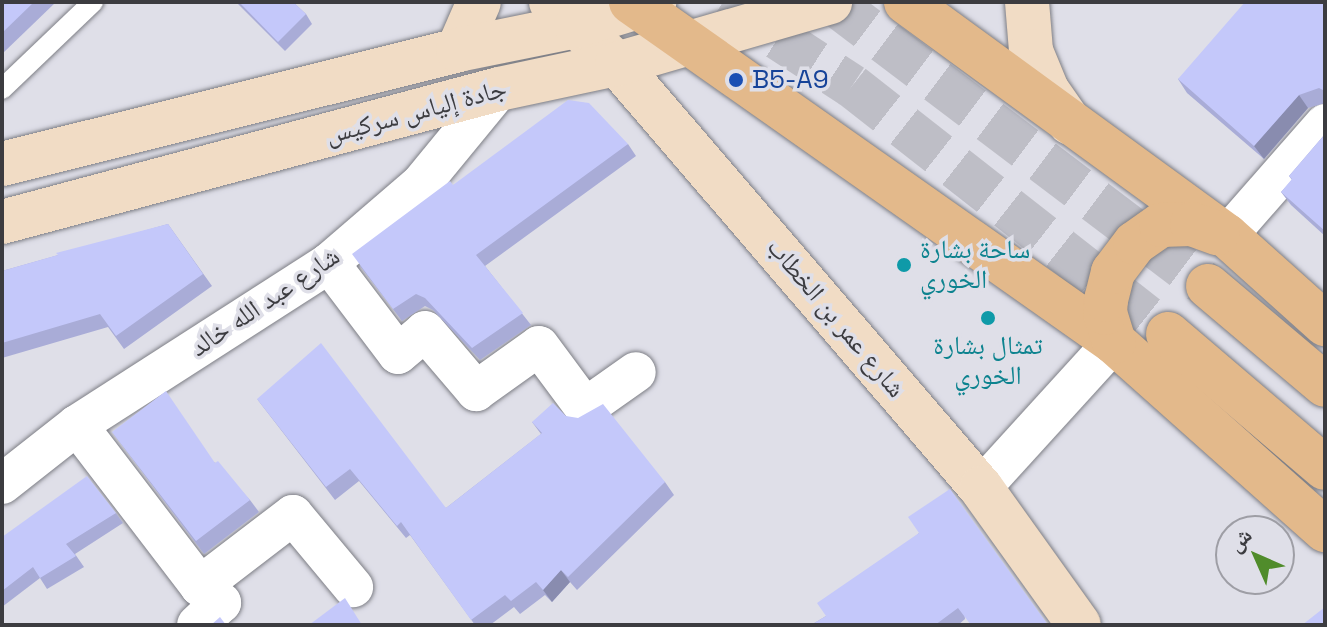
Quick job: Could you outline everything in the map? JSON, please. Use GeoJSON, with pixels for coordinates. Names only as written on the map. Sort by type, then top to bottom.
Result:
{"type":"FeatureCollection","features":[{"type":"Feature","properties":{"kind":"main road"},"geometry":{"type":"LineString","coordinates":[[458,50],[479,2]]}},
{"type":"Feature","properties":{"kind":"main road","name":"جادة إلياس سركيس"},"geometry":{"type":"LineString","coordinates":[[2,222],[499,89],[617,64],[830,2]]}},
{"type":"Feature","properties":{"kind":"main road"},"geometry":{"type":"LineString","coordinates":[[906,2],[1227,236],[1325,324]]}},
{"type":"Feature","properties":{"kind":"main road"},"geometry":{"type":"LineString","coordinates":[[1027,2],[1031,51],[1047,90],[1072,125]]}},
{"type":"Feature","properties":{"kind":"main road"},"geometry":{"type":"LineString","coordinates":[[641,4],[1114,342],[1325,530]]}},
{"type":"Feature","properties":{"kind":"main road","name":"جادة إلياس سركيس"},"geometry":{"type":"LineString","coordinates":[[2,164],[458,50],[563,14],[641,4]]}},
{"type":"Feature","properties":{"kind":"main road","name":"شارع عمر بن الخطاب"},"geometry":{"type":"LineString","coordinates":[[563,14],[617,64],[981,488],[1079,625]]}},
{"type":"Feature","properties":{"kind":"main road"},"geometry":{"type":"LineString","coordinates":[[1114,342],[1105,313],[1106,300],[1113,272],[1135,243],[1161,225],[1192,224],[1227,236]]}},
{"type":"Feature","properties":{"kind":"main road"},"geometry":{"type":"LineString","coordinates":[[1208,286],[1325,385]]}},
{"type":"Feature","properties":{"kind":"main road"},"geometry":{"type":"LineString","coordinates":[[1168,334],[1325,468]]}},
{"type":"Feature","properties":{"kind":"street","name":"شارع عبد الله خالد"},"geometry":{"type":"LineString","coordinates":[[2,484],[77,425],[329,263],[421,184],[499,89]]}},
{"type":"Feature","properties":{"kind":"street"},"geometry":{"type":"LineString","coordinates":[[1227,236],[1325,124]]}},
{"type":"Feature","properties":{"kind":"street"},"geometry":{"type":"LineString","coordinates":[[329,263],[398,354],[425,331],[476,391],[539,346],[585,408],[636,372]]}},
{"type":"Feature","properties":{"kind":"street"},"geometry":{"type":"LineString","coordinates":[[981,488],[1114,342]]}},
{"type":"Feature","properties":{"kind":"street"},"geometry":{"type":"LineString","coordinates":[[77,425],[200,586],[221,603],[197,625]]}},
{"type":"Feature","properties":{"kind":"street"},"geometry":{"type":"LineString","coordinates":[[200,586],[293,515],[353,587]]}},
{"type":"Feature","properties":{"kind":"lane"},"geometry":{"type":"LineString","coordinates":[[2,89],[93,2]]}},
{"type":"Feature","properties":{"kind":"building"},"geometry":{"type":"Polygon","coordinates":[[[2,2],[34,2],[2,33],[2,2]]]}},
{"type":"Feature","properties":{"kind":"building"},"geometry":{"type":"Polygon","coordinates":[[[239,2],[293,2],[306,14],[278,42],[239,2]]]}},
{"type":"Feature","properties":{"kind":"building"},"geometry":{"type":"Polygon","coordinates":[[[1245,2],[1325,2],[1325,91],[1319,88],[1299,95],[1254,146],[1178,79],[1245,2]]]}},
{"type":"Feature","properties":{"kind":"building"},"geometry":{"type":"Polygon","coordinates":[[[568,100],[589,103],[628,144],[476,255],[523,313],[472,348],[425,298],[416,294],[393,309],[352,254],[450,181],[453,185],[568,100]]]}},
{"type":"Feature","properties":{"kind":"building"},"geometry":{"type":"Polygon","coordinates":[[[1325,134],[1325,231],[1281,192],[1292,179],[1289,176],[1325,134]]]}},
{"type":"Feature","properties":{"kind":"building"},"geometry":{"type":"Polygon","coordinates":[[[168,224],[203,274],[116,336],[100,314],[2,343],[2,271],[58,255],[56,253],[168,224]]]}},
{"type":"Feature","properties":{"kind":"building"},"geometry":{"type":"Polygon","coordinates":[[[321,343],[446,508],[542,433],[532,422],[553,403],[566,416],[578,418],[603,404],[665,482],[568,577],[561,570],[543,590],[536,582],[511,601],[505,595],[471,620],[401,522],[397,526],[350,469],[326,487],[257,399],[321,343]]]}},
{"type":"Feature","properties":{"kind":"building"},"geometry":{"type":"Polygon","coordinates":[[[166,391],[215,463],[218,461],[250,500],[196,541],[112,432],[166,391]]]}},
{"type":"Feature","properties":{"kind":"building"},"geometry":{"type":"Polygon","coordinates":[[[87,476],[116,513],[66,544],[76,556],[40,578],[33,567],[2,591],[2,537],[87,476]]]}},
{"type":"Feature","properties":{"kind":"building"},"geometry":{"type":"Polygon","coordinates":[[[950,489],[1048,625],[971,625],[958,608],[935,625],[811,625],[826,616],[817,603],[919,533],[908,517],[950,489]]]}},
{"type":"Feature","properties":{"kind":"building"},"geometry":{"type":"Polygon","coordinates":[[[345,598],[362,625],[309,625],[345,598]]]}},
{"type":"Feature","properties":{"kind":"building"},"geometry":{"type":"Polygon","coordinates":[[[1325,607],[1325,625],[1302,625],[1325,607]]]}},
{"type":"Feature","properties":{"kind":"building"},"geometry":{"type":"Polygon","coordinates":[[[220,617],[226,625],[211,625],[220,617]]]}},
{"type":"Feature","properties":{"kind":"tunnel"},"geometry":{"type":"LineString","coordinates":[[723,2],[852,86],[1168,334]]}},
{"type":"Feature","properties":{"kind":"tunnel"},"geometry":{"type":"LineString","coordinates":[[832,2],[1208,286]]}},
{"type":"Feature","properties":{"kind":"place","name":"B5-A9"},"geometry":{"type":"Point","coordinates":[736,80]}},
{"type":"Feature","properties":{"kind":"place","name":"ساحة بشارة الخوري"},"geometry":{"type":"Point","coordinates":[904,265]}},
{"type":"Feature","properties":{"kind":"place","name":"تمثال بشارة الخوري"},"geometry":{"type":"Point","coordinates":[988,318]}}]}
